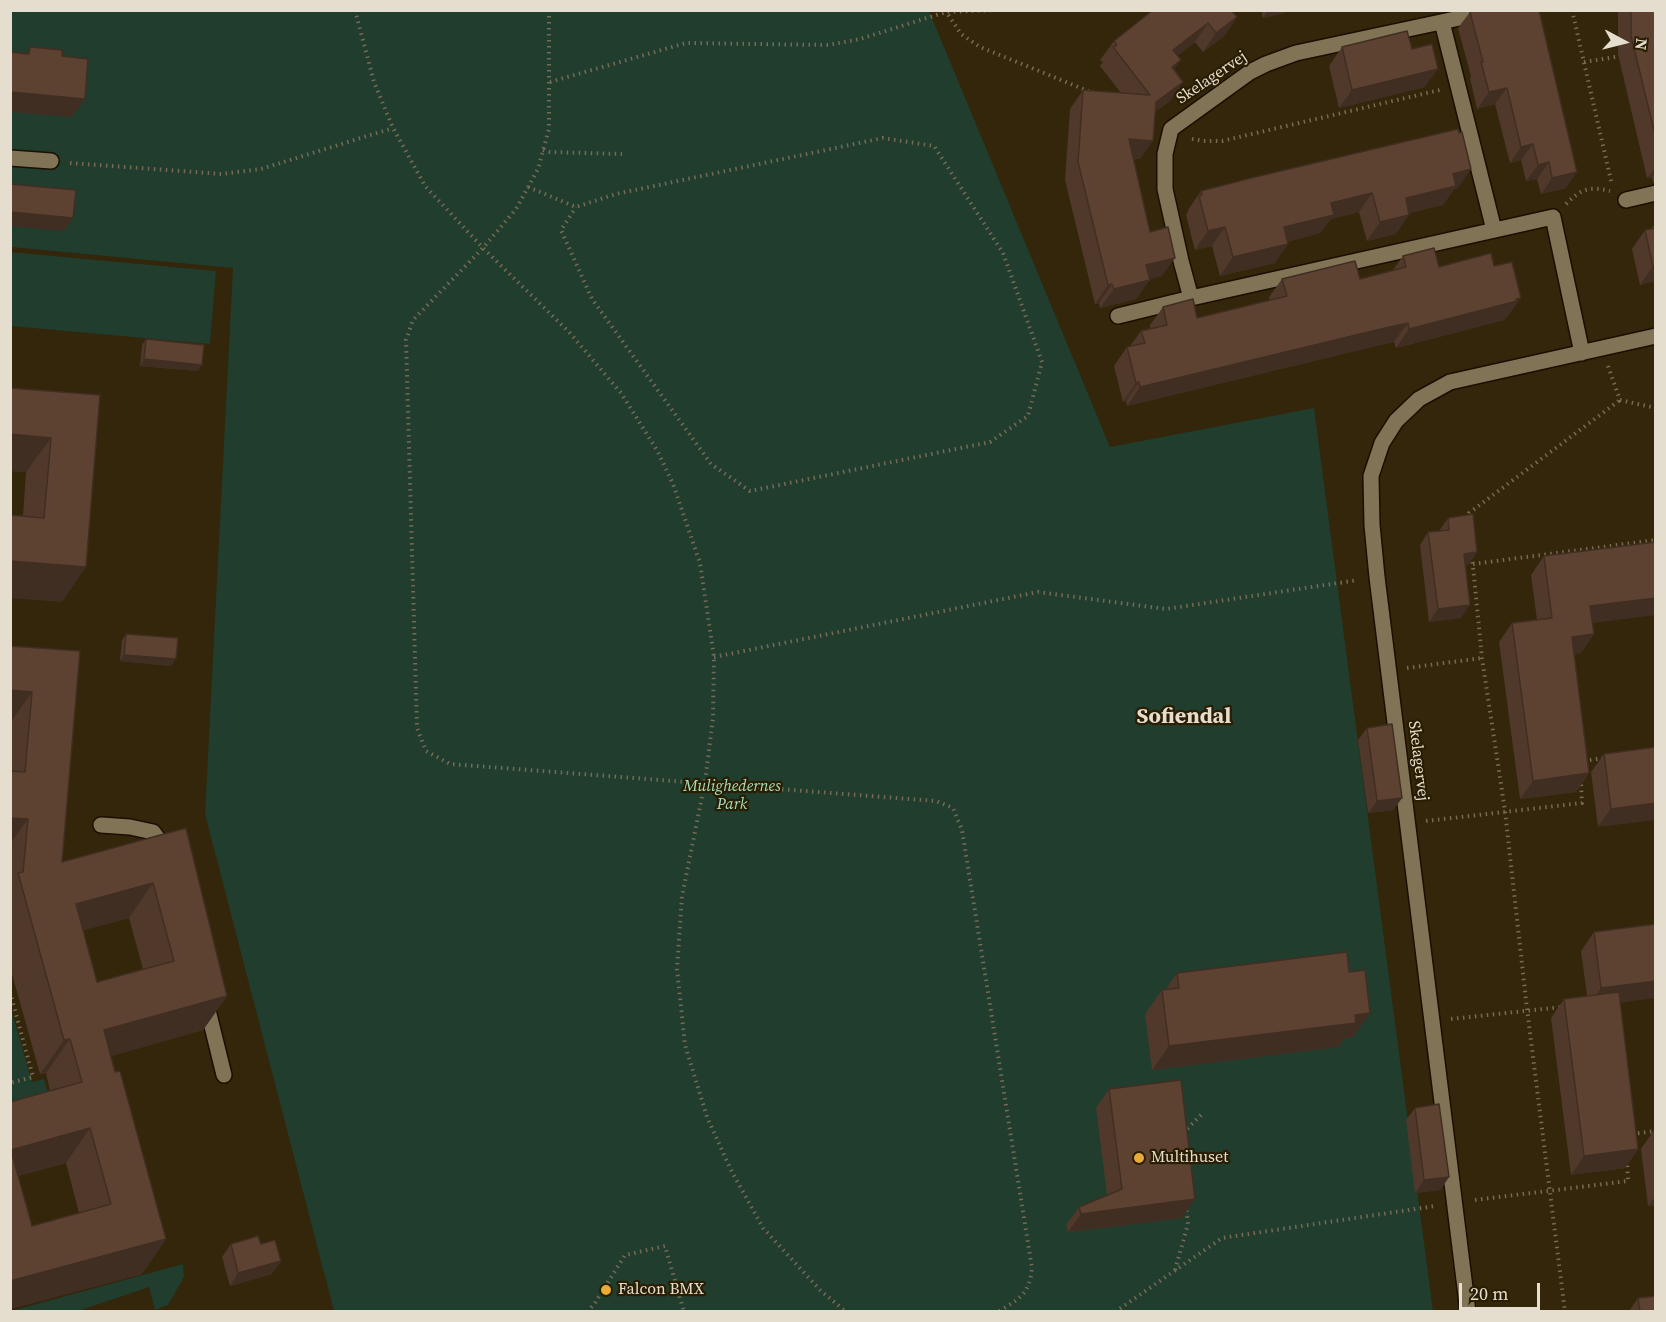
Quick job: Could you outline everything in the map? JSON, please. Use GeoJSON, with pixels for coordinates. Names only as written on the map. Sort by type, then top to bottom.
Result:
{"type":"FeatureCollection","features":[{"type":"Feature","properties":{"kind":"street","name":"Skelagervej"},"geometry":{"type":"LineString","coordinates":[[1191,298],[1180,261],[1165,189],[1165,154],[1171,129],[1250,72],[1296,53],[1497,10]]}},
{"type":"Feature","properties":{"kind":"street"},"geometry":{"type":"LineString","coordinates":[[1442,22],[1494,230]]}},
{"type":"Feature","properties":{"kind":"street"},"geometry":{"type":"LineString","coordinates":[[10,158],[51,161]]}},
{"type":"Feature","properties":{"kind":"street"},"geometry":{"type":"LineString","coordinates":[[1626,200],[1656,193]]}},
{"type":"Feature","properties":{"kind":"street"},"geometry":{"type":"LineString","coordinates":[[1118,316],[1553,217],[1582,353]]}},
{"type":"Feature","properties":{"kind":"street","name":"Skelagervej"},"geometry":{"type":"LineString","coordinates":[[1468,1311],[1377,577],[1372,525],[1371,476],[1382,443],[1396,421],[1419,399],[1450,382],[1656,336]]}},
{"type":"Feature","properties":{"kind":"street"},"geometry":{"type":"LineString","coordinates":[[101,825],[130,827],[153,832],[170,855],[173,867]]}},
{"type":"Feature","properties":{"kind":"street"},"geometry":{"type":"LineString","coordinates":[[201,982],[224,1075]]}},
{"type":"Feature","properties":{"kind":"path"},"geometry":{"type":"LineString","coordinates":[[355,10],[374,82],[393,128],[425,186],[483,248],[569,332],[621,393],[658,452],[673,484],[700,563],[714,657],[713,718],[705,782],[682,896],[677,969],[685,1045],[707,1117],[730,1170],[763,1228],[820,1290],[846,1311]]}},
{"type":"Feature","properties":{"kind":"path"},"geometry":{"type":"LineString","coordinates":[[549,10],[549,129],[538,169],[516,209],[483,248],[412,320],[406,340],[417,728],[426,751],[450,764],[936,801],[953,808],[962,830],[1032,1268],[1030,1285],[1022,1296],[998,1311]]}},
{"type":"Feature","properties":{"kind":"path"},"geometry":{"type":"LineString","coordinates":[[550,82],[686,43],[829,45],[860,39],[946,12],[998,10]]}},
{"type":"Feature","properties":{"kind":"path"},"geometry":{"type":"LineString","coordinates":[[1572,10],[1612,181],[1611,192]]}},
{"type":"Feature","properties":{"kind":"path"},"geometry":{"type":"LineString","coordinates":[[1584,62],[1625,56]]}},
{"type":"Feature","properties":{"kind":"path"},"geometry":{"type":"LineString","coordinates":[[51,161],[222,174],[261,169],[393,128]]}},
{"type":"Feature","properties":{"kind":"path"},"geometry":{"type":"LineString","coordinates":[[528,187],[576,207],[616,194],[883,138],[934,146],[1003,254],[1042,362],[1028,416],[990,442],[750,491],[711,464],[592,298],[561,230],[576,207]]}},
{"type":"Feature","properties":{"kind":"path"},"geometry":{"type":"LineString","coordinates":[[543,150],[622,154]]}},
{"type":"Feature","properties":{"kind":"path"},"geometry":{"type":"LineString","coordinates":[[1553,217],[1578,192],[1596,188],[1611,192],[1626,200]]}},
{"type":"Feature","properties":{"kind":"path"},"geometry":{"type":"LineString","coordinates":[[1603,348],[1620,400]]}},
{"type":"Feature","properties":{"kind":"path"},"geometry":{"type":"LineString","coordinates":[[1467,520],[1469,513],[1620,400],[1656,408]]}},
{"type":"Feature","properties":{"kind":"path"},"geometry":{"type":"LineString","coordinates":[[1473,564],[1656,540]]}},
{"type":"Feature","properties":{"kind":"path"},"geometry":{"type":"LineString","coordinates":[[1471,553],[1482,658],[1505,812],[1565,1311]]}},
{"type":"Feature","properties":{"kind":"path"},"geometry":{"type":"LineString","coordinates":[[714,657],[1038,592],[1166,609],[1377,577]]}},
{"type":"Feature","properties":{"kind":"path"},"geometry":{"type":"LineString","coordinates":[[1388,670],[1482,658]]}},
{"type":"Feature","properties":{"kind":"path"},"geometry":{"type":"LineString","coordinates":[[1579,762],[1612,757]]}},
{"type":"Feature","properties":{"kind":"path"},"geometry":{"type":"LineString","coordinates":[[1407,823],[1582,803],[1580,772]]}},
{"type":"Feature","properties":{"kind":"path"},"geometry":{"type":"LineString","coordinates":[[10,992],[33,1077],[10,1083]]}},
{"type":"Feature","properties":{"kind":"path"},"geometry":{"type":"LineString","coordinates":[[1432,1022],[1527,1009],[1571,1006]]}},
{"type":"Feature","properties":{"kind":"path"},"geometry":{"type":"LineString","coordinates":[[1179,1137],[1202,1114]]}},
{"type":"Feature","properties":{"kind":"path"},"geometry":{"type":"LineString","coordinates":[[1627,1135],[1656,1131]]}},
{"type":"Feature","properties":{"kind":"path"},"geometry":{"type":"LineString","coordinates":[[1115,1311],[1222,1238],[1455,1203],[1628,1181],[1627,1158]]}},
{"type":"Feature","properties":{"kind":"path"},"geometry":{"type":"LineString","coordinates":[[1174,1270],[1188,1224],[1185,1202]]}},
{"type":"Feature","properties":{"kind":"path"},"geometry":{"type":"LineString","coordinates":[[587,1311],[595,1303],[625,1255],[665,1246],[684,1311]]}},
{"type":"Feature","properties":{"kind":"green space","name":"Mulighedernes Park"},"geometry":{"type":"Polygon","coordinates":[[[10,11],[929,11],[1110,447],[1314,408],[1433,1311],[334,1311],[205,814],[233,268],[11,247],[10,11]]]}},
{"type":"Feature","properties":{"kind":"green space"},"geometry":{"type":"Polygon","coordinates":[[[10,252],[216,271],[210,344],[11,326],[10,252]]]}},
{"type":"Feature","properties":{"kind":"green space"},"geometry":{"type":"Polygon","coordinates":[[[10,1005],[32,1082],[44,1079],[53,1111],[10,1124],[10,1005]]]}},
{"type":"Feature","properties":{"kind":"green space"},"geometry":{"type":"Polygon","coordinates":[[[183,1264],[184,1277],[168,1305],[155,1310],[149,1287],[78,1311],[11,1311],[183,1264]]]}},
{"type":"Feature","properties":{"kind":"building"},"geometry":{"type":"Polygon","coordinates":[[[1153,10],[1231,10],[1237,17],[1216,33],[1208,23],[1173,50],[1181,60],[1172,67],[1183,82],[1156,102],[1153,141],[1129,139],[1150,232],[1168,227],[1175,258],[1146,265],[1150,280],[1114,289],[1112,284],[1108,285],[1078,162],[1083,90],[1150,95],[1113,47],[1117,45],[1114,41],[1153,10]]]}},
{"type":"Feature","properties":{"kind":"building"},"geometry":{"type":"Polygon","coordinates":[[[1476,10],[1539,10],[1577,172],[1552,178],[1549,162],[1538,165],[1533,144],[1521,147],[1507,88],[1489,92],[1470,12],[1476,10]]]}},
{"type":"Feature","properties":{"kind":"building"},"geometry":{"type":"Polygon","coordinates":[[[1631,10],[1656,10],[1656,138],[1631,36],[1631,10]]]}},
{"type":"Feature","properties":{"kind":"building"},"geometry":{"type":"Polygon","coordinates":[[[1407,31],[1412,49],[1432,44],[1438,69],[1352,90],[1342,47],[1407,31]]]}},
{"type":"Feature","properties":{"kind":"building"},"geometry":{"type":"Polygon","coordinates":[[[30,47],[62,50],[62,56],[88,59],[85,99],[10,92],[10,52],[29,54],[30,47]]]}},
{"type":"Feature","properties":{"kind":"building"},"geometry":{"type":"Polygon","coordinates":[[[1458,129],[1459,133],[1462,132],[1471,169],[1453,174],[1456,186],[1406,198],[1409,215],[1380,222],[1372,193],[1331,203],[1334,215],[1284,227],[1288,244],[1233,257],[1225,227],[1208,231],[1199,196],[1202,195],[1201,191],[1458,129]]]}},
{"type":"Feature","properties":{"kind":"building"},"geometry":{"type":"Polygon","coordinates":[[[10,184],[76,190],[73,218],[10,212],[10,184]]]}},
{"type":"Feature","properties":{"kind":"building"},"geometry":{"type":"Polygon","coordinates":[[[1656,228],[1656,265],[1653,266],[1645,230],[1656,228]]]}},
{"type":"Feature","properties":{"kind":"building"},"geometry":{"type":"Polygon","coordinates":[[[1434,248],[1439,267],[1491,253],[1494,266],[1512,262],[1521,298],[1516,299],[1517,301],[1409,329],[1408,323],[1140,387],[1139,382],[1136,383],[1127,347],[1145,343],[1141,331],[1167,325],[1163,307],[1193,299],[1197,318],[1287,296],[1282,279],[1355,261],[1360,279],[1406,267],[1403,256],[1434,248]]]}},
{"type":"Feature","properties":{"kind":"building"},"geometry":{"type":"Polygon","coordinates":[[[146,339],[204,345],[202,365],[144,359],[146,339]]]}},
{"type":"Feature","properties":{"kind":"building"},"geometry":{"type":"Polygon","coordinates":[[[10,388],[100,395],[86,567],[10,561],[10,515],[44,518],[51,438],[10,434],[10,388]]]}},
{"type":"Feature","properties":{"kind":"building"},"geometry":{"type":"Polygon","coordinates":[[[1473,514],[1477,552],[1464,554],[1470,605],[1438,609],[1428,532],[1449,530],[1448,518],[1473,514]]]}},
{"type":"Feature","properties":{"kind":"building"},"geometry":{"type":"Polygon","coordinates":[[[1656,542],[1656,598],[1590,606],[1594,634],[1572,637],[1589,773],[1533,781],[1512,623],[1552,618],[1544,556],[1656,542]]]}},
{"type":"Feature","properties":{"kind":"building"},"geometry":{"type":"Polygon","coordinates":[[[126,634],[178,638],[176,659],[124,655],[126,634]]]}},
{"type":"Feature","properties":{"kind":"building"},"geometry":{"type":"Polygon","coordinates":[[[10,646],[80,651],[62,862],[186,828],[227,996],[104,1030],[115,1072],[120,1071],[166,1239],[10,1281],[10,1102],[82,1082],[70,1039],[64,1040],[18,873],[23,872],[28,819],[10,818],[10,771],[25,772],[32,692],[10,690],[10,646]],[[153,883],[76,904],[97,982],[174,961],[153,883]],[[90,1128],[11,1150],[32,1226],[111,1204],[90,1128]]]}},
{"type":"Feature","properties":{"kind":"building"},"geometry":{"type":"Polygon","coordinates":[[[1392,724],[1402,798],[1377,801],[1367,728],[1392,724]]]}},
{"type":"Feature","properties":{"kind":"building"},"geometry":{"type":"Polygon","coordinates":[[[1656,747],[1656,803],[1611,809],[1604,754],[1656,747]]]}},
{"type":"Feature","properties":{"kind":"building"},"geometry":{"type":"Polygon","coordinates":[[[1656,924],[1656,981],[1601,988],[1594,932],[1656,924]]]}},
{"type":"Feature","properties":{"kind":"building"},"geometry":{"type":"Polygon","coordinates":[[[1347,952],[1349,972],[1365,970],[1370,1013],[1355,1015],[1356,1023],[1169,1046],[1162,990],[1179,988],[1177,973],[1347,952]]]}},
{"type":"Feature","properties":{"kind":"building"},"geometry":{"type":"Polygon","coordinates":[[[1619,992],[1638,1149],[1584,1156],[1564,999],[1619,992]]]}},
{"type":"Feature","properties":{"kind":"building","name":"Multihuset"},"geometry":{"type":"Polygon","coordinates":[[[1181,1080],[1195,1199],[1081,1214],[1079,1207],[1122,1189],[1109,1089],[1181,1080]]]}},
{"type":"Feature","properties":{"kind":"building"},"geometry":{"type":"Polygon","coordinates":[[[1439,1104],[1449,1177],[1424,1180],[1415,1108],[1439,1104]]]}},
{"type":"Feature","properties":{"kind":"building"},"geometry":{"type":"Polygon","coordinates":[[[258,1236],[261,1244],[275,1240],[281,1261],[238,1273],[231,1244],[258,1236]]]}},
{"type":"Feature","properties":{"kind":"building"},"geometry":{"type":"Polygon","coordinates":[[[1656,1296],[1656,1311],[1640,1311],[1638,1298],[1656,1296]]]}},
{"type":"Feature","properties":{"kind":"place","name":"Multihuset"},"geometry":{"type":"Point","coordinates":[1139,1158]}},
{"type":"Feature","properties":{"kind":"place","name":"Falcon BMX"},"geometry":{"type":"Point","coordinates":[606,1290]}},
{"type":"Feature","properties":{"kind":"district","name":"Sofiendal"},"geometry":{"type":"Point","coordinates":[1184,717]}}]}
